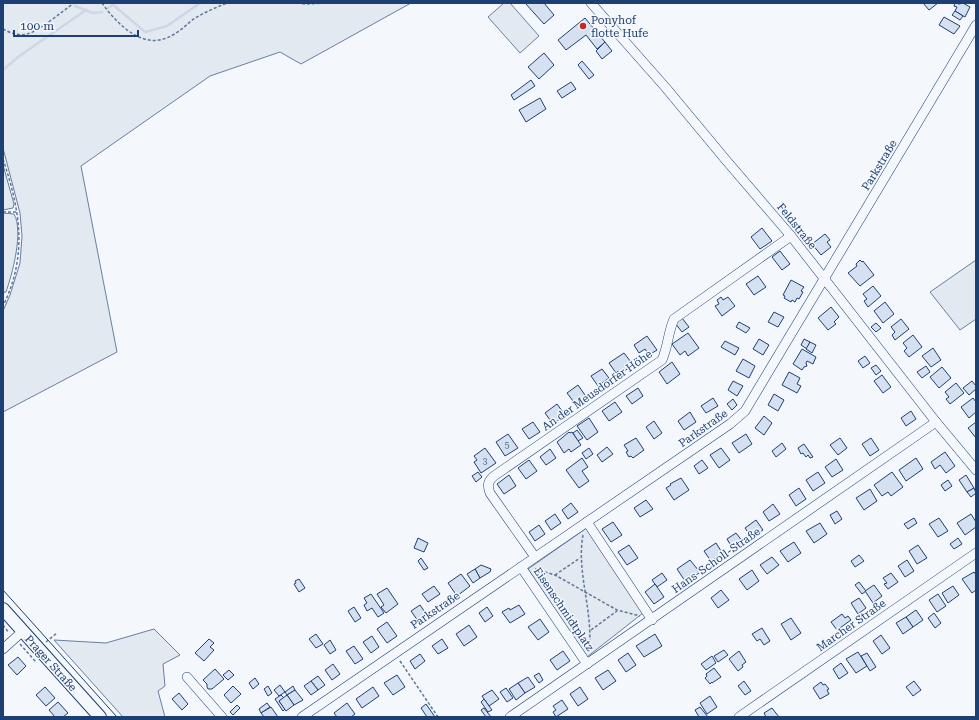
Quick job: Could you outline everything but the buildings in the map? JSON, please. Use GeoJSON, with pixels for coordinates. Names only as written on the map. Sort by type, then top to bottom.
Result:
{"type":"FeatureCollection","features":[{"type":"Feature","properties":{"kind":"main road","name":"Prager Straße"},"geometry":{"type":"LineString","coordinates":[[3,610],[100,717]]}},
{"type":"Feature","properties":{"kind":"street","name":"Feldstraße"},"geometry":{"type":"LineString","coordinates":[[591,3],[666,88],[725,160],[791,236],[936,422],[976,470]]}},
{"type":"Feature","properties":{"kind":"street","name":"Parkstraße"},"geometry":{"type":"LineString","coordinates":[[302,717],[730,424],[745,411],[976,26]]}},
{"type":"Feature","properties":{"kind":"street","name":"An der Meusdorfer Höhe"},"geometry":{"type":"LineString","coordinates":[[535,557],[490,493],[488,484],[490,480],[662,360],[666,351],[674,319],[791,236]]}},
{"type":"Feature","properties":{"kind":"street","name":"Hans-Scholl-Straße"},"geometry":{"type":"LineString","coordinates":[[510,717],[936,422]]}},
{"type":"Feature","properties":{"kind":"street"},"geometry":{"type":"LineString","coordinates":[[588,522],[652,620]]}},
{"type":"Feature","properties":{"kind":"street","name":"Marcher Straße"},"geometry":{"type":"LineString","coordinates":[[739,717],[976,553]]}},
{"type":"Feature","properties":{"kind":"street","name":"Eisenschmidtplatz"},"geometry":{"type":"LineString","coordinates":[[521,567],[587,664]]}},
{"type":"Feature","properties":{"kind":"street"},"geometry":{"type":"LineString","coordinates":[[3,649],[23,631]]}},
{"type":"Feature","properties":{"kind":"street"},"geometry":{"type":"LineString","coordinates":[[187,677],[222,717]]}},
{"type":"Feature","properties":{"kind":"path"},"geometry":{"type":"LineString","coordinates":[[3,29],[19,35],[27,34],[74,3]]}},
{"type":"Feature","properties":{"kind":"path"},"geometry":{"type":"LineString","coordinates":[[102,3],[109,13],[130,32],[147,40],[159,40],[173,35],[204,13],[227,3]]}},
{"type":"Feature","properties":{"kind":"path"},"geometry":{"type":"LineString","coordinates":[[297,3],[325,3]]}},
{"type":"Feature","properties":{"kind":"path"},"geometry":{"type":"LineString","coordinates":[[3,159],[14,196],[19,225],[18,251],[13,279],[3,306]]}},
{"type":"Feature","properties":{"kind":"path"},"geometry":{"type":"LineString","coordinates":[[3,212],[17,212]]}},
{"type":"Feature","properties":{"kind":"path"},"geometry":{"type":"LineString","coordinates":[[587,664],[591,630],[581,558],[581,546],[588,522]]}},
{"type":"Feature","properties":{"kind":"path"},"geometry":{"type":"LineString","coordinates":[[555,575],[581,558]]}},
{"type":"Feature","properties":{"kind":"path"},"geometry":{"type":"LineString","coordinates":[[521,567],[536,569],[555,575],[617,610],[652,620]]}},
{"type":"Feature","properties":{"kind":"path"},"geometry":{"type":"LineString","coordinates":[[591,630],[617,610]]}},
{"type":"Feature","properties":{"kind":"path"},"geometry":{"type":"LineString","coordinates":[[52,638],[57,633]]}},
{"type":"Feature","properties":{"kind":"path"},"geometry":{"type":"LineString","coordinates":[[394,653],[438,717]]}},
{"type":"Feature","properties":{"kind":"shaded area"},"geometry":{"type":"Polygon","coordinates":[[[3,3],[411,3],[301,64],[280,52],[210,76],[81,166],[117,352],[3,412],[3,311],[10,295],[20,263],[22,236],[20,213],[3,148],[3,3]]]}},
{"type":"Feature","properties":{"kind":"shaded area"},"geometry":{"type":"Polygon","coordinates":[[[504,3],[510,3],[539,36],[520,53],[488,17],[504,3]]]}},
{"type":"Feature","properties":{"kind":"shaded area"},"geometry":{"type":"Polygon","coordinates":[[[3,165],[14,204],[13,208],[3,210],[3,165]]]}},
{"type":"Feature","properties":{"kind":"shaded area"},"geometry":{"type":"Polygon","coordinates":[[[3,213],[14,214],[18,231],[14,264],[6,292],[4,292],[3,296],[3,213]]]}},
{"type":"Feature","properties":{"kind":"shaded area"},"geometry":{"type":"Polygon","coordinates":[[[976,260],[976,319],[960,330],[930,292],[976,260]]]}},
{"type":"Feature","properties":{"kind":"shaded area"},"geometry":{"type":"Polygon","coordinates":[[[588,527],[643,613],[587,657],[528,569],[588,527]]]}},
{"type":"Feature","properties":{"kind":"shaded area"},"geometry":{"type":"Polygon","coordinates":[[[154,629],[180,655],[163,664],[165,686],[158,691],[165,717],[123,717],[54,640],[106,643],[154,629]]]}},
{"type":"Feature","properties":{"kind":"waterway"},"geometry":{"type":"LineString","coordinates":[[111,3],[145,32],[167,26],[200,3]]}},
{"type":"Feature","properties":{"kind":"waterway"},"geometry":{"type":"LineString","coordinates":[[108,8],[113,5]]}},
{"type":"Feature","properties":{"kind":"waterway"},"geometry":{"type":"LineString","coordinates":[[75,6],[93,13],[102,12]]}},
{"type":"Feature","properties":{"kind":"waterway"},"geometry":{"type":"LineString","coordinates":[[3,70],[18,57],[86,10]]}},
{"type":"Feature","properties":{"kind":"tram line"},"geometry":{"type":"LineString","coordinates":[[3,590],[117,717]]}},
{"type":"Feature","properties":{"kind":"place","name":"Ponyhof flotte Hufe"},"geometry":{"type":"Point","coordinates":[583,26]}}]}
